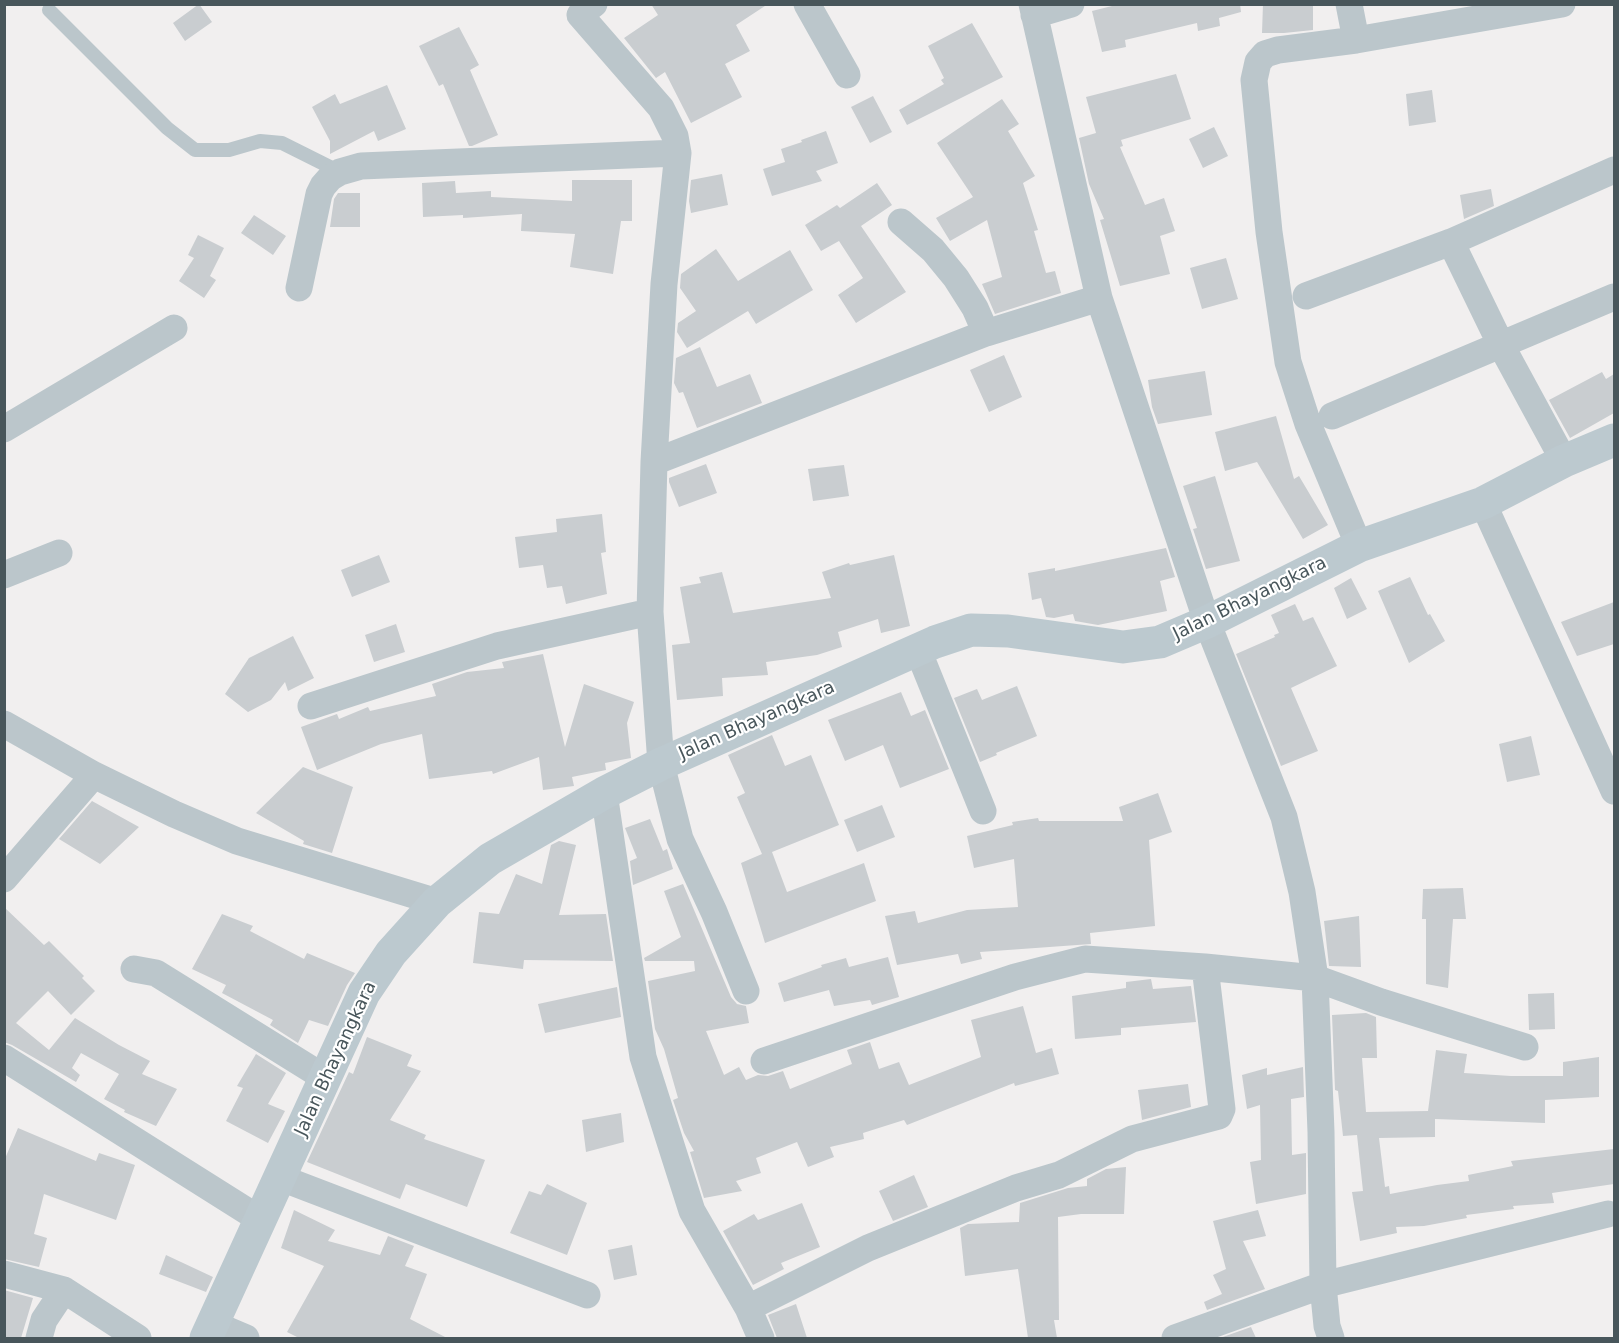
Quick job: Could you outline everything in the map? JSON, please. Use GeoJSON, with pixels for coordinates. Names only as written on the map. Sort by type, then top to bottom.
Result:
{"type":"FeatureCollection","features":[{"type":"Feature","properties":{"kind":"street"},"geometry":{"type":"LineString","coordinates":[[807,4],[847,75]]}},
{"type":"Feature","properties":{"kind":"street"},"geometry":{"type":"LineString","coordinates":[[1071,4],[1033,10],[1099,298],[1207,622],[1284,817],[1302,892],[1315,978],[1321,1132],[1323,1286],[1327,1326],[1331,1338]]}},
{"type":"Feature","properties":{"kind":"street"},"geometry":{"type":"LineString","coordinates":[[1349,4],[1356,40]]}},
{"type":"Feature","properties":{"kind":"street"},"geometry":{"type":"LineString","coordinates":[[1359,546],[1308,424],[1288,363],[1269,232],[1254,80],[1258,62],[1266,54],[1278,50],[1356,40],[1562,4]]}},
{"type":"Feature","properties":{"kind":"street"},"geometry":{"type":"LineString","coordinates":[[580,8],[661,108],[675,136],[678,153],[664,284],[654,462],[650,612],[661,764],[680,839],[714,912],[746,991]]}},
{"type":"Feature","properties":{"kind":"street"},"geometry":{"type":"LineString","coordinates":[[299,288],[319,194],[330,178],[340,172],[361,166],[678,153]]}},
{"type":"Feature","properties":{"kind":"street"},"geometry":{"type":"LineString","coordinates":[[1306,296],[1451,242],[1614,170]]}},
{"type":"Feature","properties":{"kind":"street"},"geometry":{"type":"LineString","coordinates":[[901,222],[933,250],[956,278],[975,308],[986,333]]}},
{"type":"Feature","properties":{"kind":"street"},"geometry":{"type":"LineString","coordinates":[[1451,242],[1502,345],[1564,461]]}},
{"type":"Feature","properties":{"kind":"street"},"geometry":{"type":"LineString","coordinates":[[1332,416],[1614,297]]}},
{"type":"Feature","properties":{"kind":"street"},"geometry":{"type":"LineString","coordinates":[[654,462],[986,333],[1099,298]]}},
{"type":"Feature","properties":{"kind":"street"},"geometry":{"type":"LineString","coordinates":[[4,429],[174,328]]}},
{"type":"Feature","properties":{"kind":"street","name":"Jalan Bhayangkara"},"geometry":{"type":"LineString","coordinates":[[210,1331],[364,993],[391,952],[437,902],[490,859],[604,793],[661,764],[918,650],[971,630],[1008,632],[1123,647],[1160,642],[1207,622],[1359,546],[1483,503],[1564,461],[1614,440]]}},
{"type":"Feature","properties":{"kind":"street"},"geometry":{"type":"LineString","coordinates":[[1483,503],[1614,791]]}},
{"type":"Feature","properties":{"kind":"street"},"geometry":{"type":"LineString","coordinates":[[4,575],[59,553]]}},
{"type":"Feature","properties":{"kind":"street"},"geometry":{"type":"LineString","coordinates":[[311,706],[497,646],[650,612]]}},
{"type":"Feature","properties":{"kind":"street"},"geometry":{"type":"LineString","coordinates":[[918,650],[983,811]]}},
{"type":"Feature","properties":{"kind":"street"},"geometry":{"type":"LineString","coordinates":[[4,724],[94,774],[174,814],[237,841],[437,902]]}},
{"type":"Feature","properties":{"kind":"street"},"geometry":{"type":"LineString","coordinates":[[4,879],[94,774]]}},
{"type":"Feature","properties":{"kind":"street"},"geometry":{"type":"LineString","coordinates":[[604,793],[643,1057],[692,1211],[748,1308],[761,1338]]}},
{"type":"Feature","properties":{"kind":"street"},"geometry":{"type":"LineString","coordinates":[[764,1061],[1015,977],[1084,959],[1205,967],[1315,978],[1380,1002],[1525,1047]]}},
{"type":"Feature","properties":{"kind":"street"},"geometry":{"type":"LineString","coordinates":[[748,1308],[868,1248],[1016,1188],[1059,1175],[1132,1139],[1219,1116],[1222,1109],[1205,967]]}},
{"type":"Feature","properties":{"kind":"street"},"geometry":{"type":"LineString","coordinates":[[134,969],[156,973],[326,1078]]}},
{"type":"Feature","properties":{"kind":"street"},"geometry":{"type":"LineString","coordinates":[[4,1058],[261,1220]]}},
{"type":"Feature","properties":{"kind":"street"},"geometry":{"type":"LineString","coordinates":[[281,1178],[587,1295]]}},
{"type":"Feature","properties":{"kind":"street"},"geometry":{"type":"LineString","coordinates":[[1175,1338],[1323,1286],[1608,1214]]}},
{"type":"Feature","properties":{"kind":"street"},"geometry":{"type":"LineString","coordinates":[[4,1274],[64,1290],[138,1338]]}},
{"type":"Feature","properties":{"kind":"street"},"geometry":{"type":"LineString","coordinates":[[39,1338],[44,1320],[64,1290]]}},
{"type":"Feature","properties":{"kind":"street"},"geometry":{"type":"LineString","coordinates":[[210,1331],[246,1338]]}},
{"type":"Feature","properties":{"kind":"lane"},"geometry":{"type":"LineString","coordinates":[[49,10],[167,128],[195,150],[229,150],[260,141],[282,143],[340,172]]}},
{"type":"Feature","properties":{"kind":"building"},"geometry":{"type":"Polygon","coordinates":[[[199,4],[212,22],[185,41],[173,23],[199,4]]]}},
{"type":"Feature","properties":{"kind":"building"},"geometry":{"type":"Polygon","coordinates":[[[651,4],[768,4],[736,25],[750,51],[725,64],[742,97],[691,123],[665,72],[656,78],[624,38],[658,15],[651,4]]]}},
{"type":"Feature","properties":{"kind":"building"},"geometry":{"type":"Polygon","coordinates":[[[1120,4],[1240,4],[1241,12],[1219,18],[1220,26],[1198,31],[1197,23],[1125,40],[1126,47],[1102,52],[1092,11],[1120,4]]]}},
{"type":"Feature","properties":{"kind":"building"},"geometry":{"type":"Polygon","coordinates":[[[1263,4],[1313,5],[1313,30],[1262,33],[1263,4]]]}},
{"type":"Feature","properties":{"kind":"building"},"geometry":{"type":"Polygon","coordinates":[[[972,23],[1003,77],[907,125],[899,110],[944,84],[941,80],[944,78],[928,46],[972,23]]]}},
{"type":"Feature","properties":{"kind":"building"},"geometry":{"type":"Polygon","coordinates":[[[459,27],[479,65],[470,70],[498,135],[472,146],[469,146],[443,84],[439,86],[419,46],[459,27]]]}},
{"type":"Feature","properties":{"kind":"building"},"geometry":{"type":"Polygon","coordinates":[[[1176,74],[1191,119],[1121,140],[1123,146],[1120,147],[1145,205],[1164,198],[1175,231],[1160,236],[1170,274],[1120,286],[1100,220],[1104,219],[1089,184],[1079,138],[1096,133],[1086,97],[1176,74]]]}},
{"type":"Feature","properties":{"kind":"building"},"geometry":{"type":"Polygon","coordinates":[[[387,85],[406,129],[378,141],[374,131],[330,154],[330,141],[312,107],[335,94],[340,104],[387,85]]]}},
{"type":"Feature","properties":{"kind":"building"},"geometry":{"type":"Polygon","coordinates":[[[1432,90],[1436,122],[1409,126],[1406,94],[1432,90]]]}},
{"type":"Feature","properties":{"kind":"building"},"geometry":{"type":"Polygon","coordinates":[[[873,96],[892,132],[870,143],[851,107],[873,96]]]}},
{"type":"Feature","properties":{"kind":"building"},"geometry":{"type":"Polygon","coordinates":[[[1002,99],[1019,124],[1008,131],[1035,176],[1023,183],[1038,230],[1034,231],[1046,273],[1055,271],[1061,293],[995,314],[982,284],[1002,277],[987,220],[950,241],[936,218],[973,197],[937,143],[1002,99]]]}},
{"type":"Feature","properties":{"kind":"building"},"geometry":{"type":"Polygon","coordinates":[[[1214,127],[1228,156],[1203,168],[1189,139],[1214,127]]]}},
{"type":"Feature","properties":{"kind":"building"},"geometry":{"type":"Polygon","coordinates":[[[826,131],[838,163],[816,171],[822,181],[772,196],[763,169],[785,162],[781,149],[826,131]]]}},
{"type":"Feature","properties":{"kind":"building"},"geometry":{"type":"Polygon","coordinates":[[[722,174],[728,205],[691,213],[689,201],[691,180],[722,174]]]}},
{"type":"Feature","properties":{"kind":"building"},"geometry":{"type":"Polygon","coordinates":[[[572,180],[632,180],[632,221],[621,221],[613,274],[570,267],[575,234],[521,231],[522,214],[463,218],[463,215],[423,217],[422,183],[455,181],[456,193],[491,191],[491,197],[572,201],[572,180]]]}},
{"type":"Feature","properties":{"kind":"building"},"geometry":{"type":"Polygon","coordinates":[[[877,183],[892,205],[861,226],[906,292],[856,323],[838,295],[863,278],[839,241],[821,251],[805,225],[837,205],[840,208],[877,183]]]}},
{"type":"Feature","properties":{"kind":"building"},"geometry":{"type":"Polygon","coordinates":[[[1491,189],[1494,206],[1464,219],[1460,195],[1491,189]]]}},
{"type":"Feature","properties":{"kind":"building"},"geometry":{"type":"Polygon","coordinates":[[[338,193],[360,193],[360,227],[330,227],[334,199],[338,193]]]}},
{"type":"Feature","properties":{"kind":"building"},"geometry":{"type":"Polygon","coordinates":[[[254,215],[286,236],[273,255],[241,233],[254,215]]]}},
{"type":"Feature","properties":{"kind":"building"},"geometry":{"type":"Polygon","coordinates":[[[198,235],[224,248],[210,276],[216,280],[204,298],[179,281],[194,258],[188,255],[198,235]]]}},
{"type":"Feature","properties":{"kind":"building"},"geometry":{"type":"Polygon","coordinates":[[[716,249],[738,281],[790,250],[813,290],[756,324],[748,311],[687,348],[677,332],[678,323],[696,311],[680,288],[681,274],[716,249]]]}},
{"type":"Feature","properties":{"kind":"building"},"geometry":{"type":"Polygon","coordinates":[[[1226,258],[1238,299],[1202,309],[1190,268],[1226,258]]]}},
{"type":"Feature","properties":{"kind":"building"},"geometry":{"type":"Polygon","coordinates":[[[700,347],[717,387],[750,374],[762,403],[697,428],[683,392],[679,393],[674,383],[676,358],[700,347]]]}},
{"type":"Feature","properties":{"kind":"building"},"geometry":{"type":"Polygon","coordinates":[[[1004,355],[1022,397],[989,412],[970,370],[1004,355]]]}},
{"type":"Feature","properties":{"kind":"building"},"geometry":{"type":"Polygon","coordinates":[[[1205,371],[1212,415],[1158,424],[1152,407],[1148,380],[1205,371]]]}},
{"type":"Feature","properties":{"kind":"building"},"geometry":{"type":"Polygon","coordinates":[[[1602,372],[1606,379],[1614,374],[1614,413],[1570,438],[1549,400],[1602,372]]]}},
{"type":"Feature","properties":{"kind":"building"},"geometry":{"type":"Polygon","coordinates":[[[1276,416],[1294,479],[1299,476],[1328,525],[1303,539],[1257,462],[1225,471],[1215,432],[1276,416]]]}},
{"type":"Feature","properties":{"kind":"building"},"geometry":{"type":"Polygon","coordinates":[[[706,464],[717,493],[679,507],[669,478],[706,464]]]}},
{"type":"Feature","properties":{"kind":"building"},"geometry":{"type":"Polygon","coordinates":[[[844,465],[849,496],[813,501],[808,469],[844,465]]]}},
{"type":"Feature","properties":{"kind":"building"},"geometry":{"type":"Polygon","coordinates":[[[1215,476],[1240,561],[1206,569],[1193,529],[1197,528],[1183,486],[1215,476]]]}},
{"type":"Feature","properties":{"kind":"building"},"geometry":{"type":"Polygon","coordinates":[[[602,514],[606,552],[601,553],[607,594],[566,604],[562,586],[547,588],[543,565],[519,568],[515,537],[557,532],[556,519],[602,514]]]}},
{"type":"Feature","properties":{"kind":"building"},"geometry":{"type":"Polygon","coordinates":[[[1166,548],[1175,577],[1160,581],[1167,611],[1098,625],[1075,621],[1073,614],[1054,618],[1046,617],[1041,598],[1032,600],[1028,573],[1055,568],[1055,571],[1166,548]]]}},
{"type":"Feature","properties":{"kind":"building"},"geometry":{"type":"Polygon","coordinates":[[[379,555],[390,582],[352,597],[341,570],[379,555]]]}},
{"type":"Feature","properties":{"kind":"building"},"geometry":{"type":"Polygon","coordinates":[[[894,555],[910,626],[881,633],[878,619],[838,632],[842,647],[817,655],[766,662],[768,675],[722,678],[723,696],[677,700],[672,645],[690,643],[680,587],[701,583],[699,577],[722,572],[733,613],[831,598],[822,572],[849,563],[850,565],[894,555]]]}},
{"type":"Feature","properties":{"kind":"building"},"geometry":{"type":"Polygon","coordinates":[[[1410,577],[1428,615],[1430,614],[1445,641],[1409,663],[1378,591],[1410,577]]]}},
{"type":"Feature","properties":{"kind":"building"},"geometry":{"type":"Polygon","coordinates":[[[1351,578],[1367,609],[1347,619],[1334,588],[1351,578]]]}},
{"type":"Feature","properties":{"kind":"building"},"geometry":{"type":"Polygon","coordinates":[[[1614,602],[1614,644],[1577,656],[1561,622],[1614,602]]]}},
{"type":"Feature","properties":{"kind":"building"},"geometry":{"type":"Polygon","coordinates":[[[1295,604],[1303,621],[1313,617],[1337,666],[1291,688],[1318,751],[1281,766],[1236,654],[1275,637],[1274,635],[1279,633],[1271,615],[1295,604]]]}},
{"type":"Feature","properties":{"kind":"building"},"geometry":{"type":"Polygon","coordinates":[[[396,624],[405,652],[374,662],[365,635],[396,624]]]}},
{"type":"Feature","properties":{"kind":"building"},"geometry":{"type":"Polygon","coordinates":[[[293,636],[314,678],[288,691],[285,682],[271,700],[248,712],[225,694],[249,658],[293,636]]]}},
{"type":"Feature","properties":{"kind":"building"},"geometry":{"type":"Polygon","coordinates":[[[543,654],[565,747],[584,684],[634,702],[627,723],[631,758],[605,763],[606,770],[572,777],[574,786],[543,790],[539,757],[493,774],[492,771],[429,779],[422,734],[381,744],[317,770],[301,727],[337,714],[339,719],[368,707],[370,711],[436,696],[432,684],[467,672],[504,668],[502,662],[543,654]]]}},
{"type":"Feature","properties":{"kind":"building"},"geometry":{"type":"Polygon","coordinates":[[[1017,686],[1037,736],[980,762],[954,698],[977,689],[982,700],[1017,686]]]}},
{"type":"Feature","properties":{"kind":"building"},"geometry":{"type":"Polygon","coordinates":[[[901,692],[911,716],[925,710],[949,769],[900,788],[883,745],[845,761],[828,720],[901,692]]]}},
{"type":"Feature","properties":{"kind":"building"},"geometry":{"type":"Polygon","coordinates":[[[772,735],[785,766],[811,755],[839,825],[772,852],[787,892],[864,863],[876,901],[765,943],[741,863],[762,854],[737,797],[745,793],[728,755],[772,735]]]}},
{"type":"Feature","properties":{"kind":"building"},"geometry":{"type":"Polygon","coordinates":[[[1531,736],[1540,775],[1507,782],[1499,744],[1531,736]]]}},
{"type":"Feature","properties":{"kind":"building"},"geometry":{"type":"Polygon","coordinates":[[[303,767],[353,787],[332,853],[303,844],[304,841],[256,813],[303,767]]]}},
{"type":"Feature","properties":{"kind":"building"},"geometry":{"type":"Polygon","coordinates":[[[1158,793],[1172,832],[1149,840],[1155,926],[1090,933],[1091,944],[980,952],[982,959],[961,964],[958,954],[897,965],[885,916],[915,911],[918,923],[967,910],[1018,907],[1014,859],[974,868],[967,836],[1013,825],[1012,822],[1038,818],[1039,821],[1123,821],[1119,807],[1158,793]]]}},
{"type":"Feature","properties":{"kind":"building"},"geometry":{"type":"Polygon","coordinates":[[[92,801],[139,827],[100,864],[59,839],[92,801]]]}},
{"type":"Feature","properties":{"kind":"building"},"geometry":{"type":"Polygon","coordinates":[[[882,805],[895,837],[857,852],[844,820],[882,805]]]}},
{"type":"Feature","properties":{"kind":"building"},"geometry":{"type":"Polygon","coordinates":[[[650,819],[663,851],[667,849],[673,869],[633,885],[630,861],[637,858],[625,828],[650,819]]]}},
{"type":"Feature","properties":{"kind":"building"},"geometry":{"type":"Polygon","coordinates":[[[559,841],[576,845],[559,915],[606,914],[613,961],[524,960],[523,969],[473,963],[479,912],[499,914],[516,874],[542,884],[551,845],[559,841]]]}},
{"type":"Feature","properties":{"kind":"building"},"geometry":{"type":"Polygon","coordinates":[[[683,884],[731,997],[737,1004],[746,1006],[749,1023],[706,1031],[724,1075],[739,1067],[746,1080],[758,1075],[768,1076],[783,1071],[790,1089],[852,1064],[847,1050],[870,1042],[879,1069],[899,1062],[909,1085],[981,1057],[971,1020],[1023,1006],[1036,1053],[1052,1048],[1059,1074],[1015,1086],[1014,1083],[907,1125],[904,1120],[863,1133],[864,1139],[830,1147],[834,1157],[808,1167],[797,1142],[756,1158],[761,1173],[736,1181],[742,1191],[704,1198],[690,1152],[694,1151],[684,1133],[673,1100],[678,1098],[664,1049],[655,1029],[648,981],[695,971],[694,961],[645,961],[644,958],[681,937],[664,891],[683,884]]]}},
{"type":"Feature","properties":{"kind":"building"},"geometry":{"type":"Polygon","coordinates":[[[1463,888],[1466,919],[1453,919],[1448,988],[1426,984],[1426,919],[1422,919],[1423,889],[1463,888]]]}},
{"type":"Feature","properties":{"kind":"building"},"geometry":{"type":"Polygon","coordinates":[[[4,907],[44,945],[49,941],[84,976],[82,978],[95,991],[71,1015],[48,991],[16,1023],[49,1050],[75,1018],[150,1061],[142,1074],[177,1089],[156,1126],[124,1112],[125,1110],[104,1099],[119,1074],[81,1053],[72,1068],[80,1075],[76,1082],[4,1042],[4,907]]]}},
{"type":"Feature","properties":{"kind":"building"},"geometry":{"type":"Polygon","coordinates":[[[222,914],[253,926],[250,931],[304,959],[307,953],[355,973],[328,1026],[309,1020],[298,1043],[270,1025],[273,1020],[222,993],[226,985],[192,969],[222,914]]]}},
{"type":"Feature","properties":{"kind":"building"},"geometry":{"type":"Polygon","coordinates":[[[1359,916],[1361,967],[1329,966],[1324,921],[1359,916]]]}},
{"type":"Feature","properties":{"kind":"building"},"geometry":{"type":"Polygon","coordinates":[[[888,957],[899,997],[872,1005],[870,1000],[834,1006],[829,990],[784,1002],[778,983],[822,967],[821,965],[846,958],[849,967],[888,957]]]}},
{"type":"Feature","properties":{"kind":"building"},"geometry":{"type":"Polygon","coordinates":[[[1151,979],[1153,989],[1191,986],[1196,1022],[1121,1028],[1121,1035],[1075,1039],[1072,996],[1126,988],[1126,982],[1151,979]]]}},
{"type":"Feature","properties":{"kind":"building"},"geometry":{"type":"Polygon","coordinates":[[[617,987],[621,1017],[545,1033],[538,1004],[617,987]]]}},
{"type":"Feature","properties":{"kind":"building"},"geometry":{"type":"Polygon","coordinates":[[[1554,993],[1555,1029],[1529,1030],[1528,994],[1554,993]]]}},
{"type":"Feature","properties":{"kind":"building"},"geometry":{"type":"Polygon","coordinates":[[[1366,1013],[1376,1017],[1377,1058],[1362,1058],[1366,1112],[1428,1111],[1436,1050],[1467,1054],[1464,1073],[1511,1076],[1563,1076],[1563,1062],[1599,1057],[1599,1097],[1545,1100],[1545,1123],[1435,1119],[1435,1137],[1379,1138],[1385,1187],[1389,1186],[1390,1194],[1469,1181],[1468,1175],[1513,1166],[1511,1161],[1614,1149],[1614,1184],[1552,1193],[1554,1203],[1513,1206],[1514,1209],[1466,1215],[1467,1218],[1424,1226],[1396,1227],[1397,1233],[1360,1241],[1352,1192],[1363,1191],[1357,1135],[1343,1136],[1338,1091],[1335,1090],[1332,1015],[1366,1013]]]}},
{"type":"Feature","properties":{"kind":"building"},"geometry":{"type":"Polygon","coordinates":[[[367,1037],[412,1055],[407,1066],[421,1071],[390,1120],[426,1135],[424,1139],[485,1160],[467,1207],[406,1184],[400,1199],[307,1162],[349,1072],[353,1074],[367,1037]]]}},
{"type":"Feature","properties":{"kind":"building"},"geometry":{"type":"Polygon","coordinates":[[[256,1054],[286,1073],[268,1104],[285,1111],[268,1143],[226,1121],[243,1088],[237,1086],[256,1054]]]}},
{"type":"Feature","properties":{"kind":"building"},"geometry":{"type":"Polygon","coordinates":[[[1303,1067],[1304,1097],[1291,1099],[1292,1155],[1306,1153],[1306,1194],[1256,1204],[1250,1162],[1261,1160],[1260,1105],[1247,1109],[1242,1075],[1267,1068],[1267,1075],[1303,1067]]]}},
{"type":"Feature","properties":{"kind":"building"},"geometry":{"type":"Polygon","coordinates":[[[1188,1084],[1191,1107],[1142,1120],[1138,1090],[1188,1084]]]}},
{"type":"Feature","properties":{"kind":"building"},"geometry":{"type":"Polygon","coordinates":[[[621,1113],[624,1142],[586,1152],[582,1120],[621,1113]]]}},
{"type":"Feature","properties":{"kind":"building"},"geometry":{"type":"Polygon","coordinates":[[[18,1128],[96,1161],[99,1153],[135,1165],[116,1220],[44,1194],[34,1234],[47,1238],[39,1267],[4,1259],[4,1161],[18,1128]]]}},
{"type":"Feature","properties":{"kind":"building"},"geometry":{"type":"Polygon","coordinates":[[[1126,1167],[1124,1214],[1081,1214],[1058,1217],[1059,1320],[1054,1320],[1057,1338],[1028,1338],[1018,1269],[965,1276],[960,1228],[968,1224],[1019,1222],[1020,1203],[1068,1188],[1087,1186],[1087,1179],[1106,1169],[1126,1167]]]}},
{"type":"Feature","properties":{"kind":"building"},"geometry":{"type":"Polygon","coordinates":[[[914,1175],[928,1207],[893,1221],[879,1191],[914,1175]]]}},
{"type":"Feature","properties":{"kind":"building"},"geometry":{"type":"Polygon","coordinates":[[[547,1184],[587,1203],[567,1255],[510,1233],[529,1191],[541,1195],[547,1184]]]}},
{"type":"Feature","properties":{"kind":"building"},"geometry":{"type":"Polygon","coordinates":[[[802,1203],[820,1247],[781,1263],[784,1269],[753,1285],[723,1231],[754,1214],[758,1220],[802,1203]]]}},
{"type":"Feature","properties":{"kind":"building"},"geometry":{"type":"Polygon","coordinates":[[[294,1210],[335,1230],[328,1241],[380,1255],[388,1236],[414,1246],[405,1266],[427,1274],[410,1319],[447,1338],[299,1338],[287,1332],[324,1266],[281,1248],[294,1210]]]}},
{"type":"Feature","properties":{"kind":"building"},"geometry":{"type":"Polygon","coordinates":[[[1258,1210],[1266,1236],[1243,1241],[1265,1289],[1207,1310],[1204,1302],[1222,1294],[1213,1275],[1226,1269],[1213,1221],[1258,1210]]]}},
{"type":"Feature","properties":{"kind":"building"},"geometry":{"type":"Polygon","coordinates":[[[632,1245],[637,1275],[614,1280],[608,1250],[632,1245]]]}},
{"type":"Feature","properties":{"kind":"building"},"geometry":{"type":"Polygon","coordinates":[[[166,1255],[213,1277],[206,1292],[159,1274],[166,1255]]]}},
{"type":"Feature","properties":{"kind":"building"},"geometry":{"type":"Polygon","coordinates":[[[4,1290],[33,1298],[21,1338],[4,1338],[4,1290]]]}},
{"type":"Feature","properties":{"kind":"building"},"geometry":{"type":"Polygon","coordinates":[[[796,1304],[807,1338],[777,1338],[768,1315],[796,1304]]]}},
{"type":"Feature","properties":{"kind":"building"},"geometry":{"type":"Polygon","coordinates":[[[1251,1327],[1256,1338],[1220,1338],[1251,1327]]]}}]}
